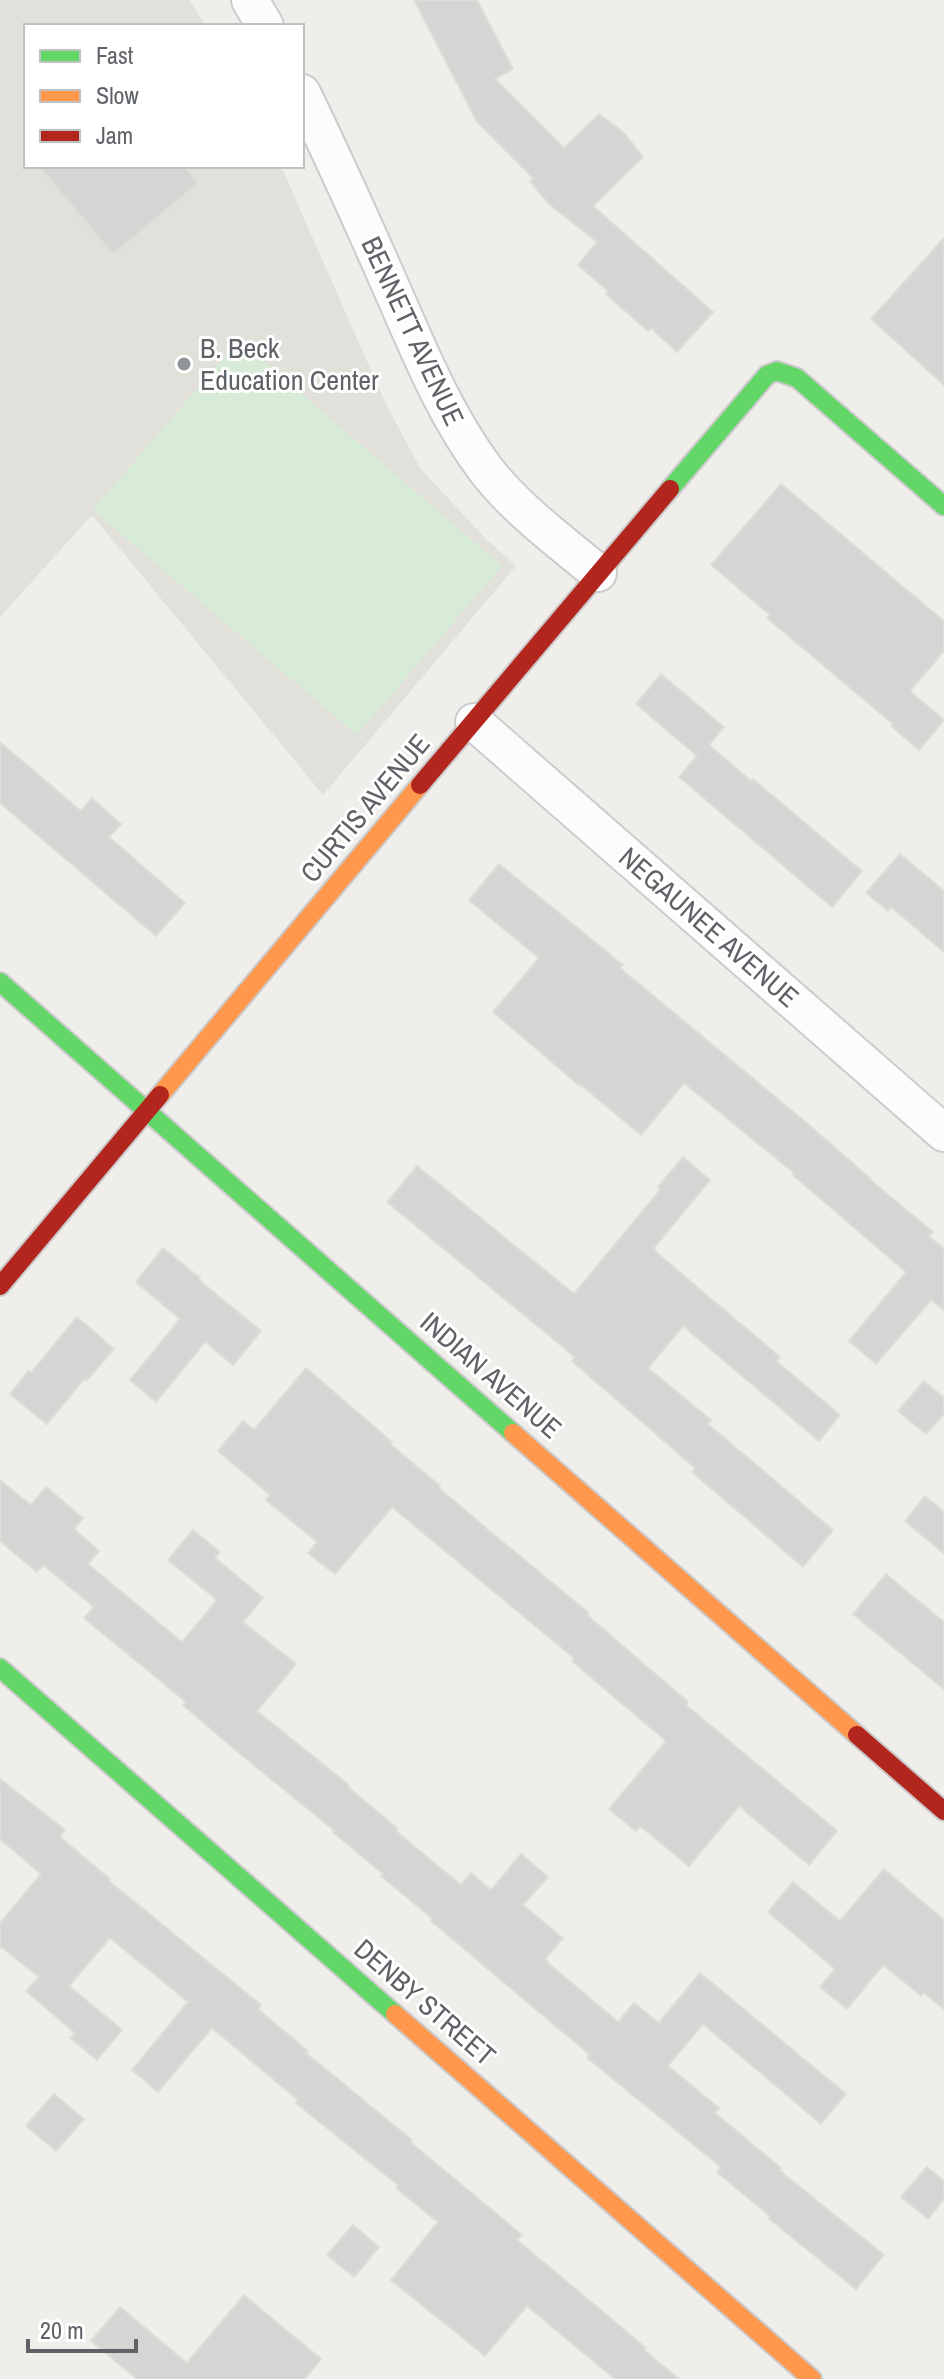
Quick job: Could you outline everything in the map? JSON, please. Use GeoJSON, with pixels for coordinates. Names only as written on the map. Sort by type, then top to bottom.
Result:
{"type":"FeatureCollection","features":[{"type":"Feature","properties":{"kind":"street"},"geometry":{"type":"LineString","coordinates":[[250,0],[264,24]]}},
{"type":"Feature","properties":{"kind":"street","name":"BENNETT AVENUE"},"geometry":{"type":"LineString","coordinates":[[304,97],[435,387],[459,431],[488,472],[513,500],[598,573]]}},
{"type":"Feature","properties":{"kind":"street","name":"CURTIS AVENUE"},"geometry":{"type":"LineString","coordinates":[[0,1286],[767,375],[777,371],[797,378],[944,506]]}},
{"type":"Feature","properties":{"kind":"street","name":"NEGAUNEE AVENUE"},"geometry":{"type":"LineString","coordinates":[[474,722],[944,1133]]}},
{"type":"Feature","properties":{"kind":"street","name":"INDIAN AVENUE"},"geometry":{"type":"LineString","coordinates":[[0,982],[944,1811]]}},
{"type":"Feature","properties":{"kind":"street","name":"DENBY STREET"},"geometry":{"type":"LineString","coordinates":[[0,1668],[812,2379]]}},
{"type":"Feature","properties":{"kind":"shaded area","name":"B. Beck Education Center"},"geometry":{"type":"Polygon","coordinates":[[[0,0],[189,0],[205,24],[24,24],[24,168],[282,168],[385,402],[420,468],[485,538],[516,566],[323,795],[92,515],[0,617],[0,0]]]}},
{"type":"Feature","properties":{"kind":"green space"},"geometry":{"type":"Polygon","coordinates":[[[239,340],[502,566],[357,735],[93,510],[239,340]]]}},
{"type":"Feature","properties":{"kind":"building"},"geometry":{"type":"Polygon","coordinates":[[[414,0],[477,0],[513,69],[495,79],[564,148],[599,114],[624,133],[643,157],[593,206],[713,312],[677,352],[651,328],[648,331],[578,265],[597,242],[549,204],[530,181],[533,178],[477,122],[414,0]]]}},
{"type":"Feature","properties":{"kind":"building"},"geometry":{"type":"Polygon","coordinates":[[[41,168],[186,168],[198,183],[113,254],[41,168]]]}},
{"type":"Feature","properties":{"kind":"building"},"geometry":{"type":"Polygon","coordinates":[[[944,238],[944,385],[871,319],[944,238]]]}},
{"type":"Feature","properties":{"kind":"building"},"geometry":{"type":"Polygon","coordinates":[[[781,484],[944,621],[944,651],[910,691],[944,720],[919,750],[711,565],[781,484]]]}},
{"type":"Feature","properties":{"kind":"building"},"geometry":{"type":"Polygon","coordinates":[[[661,674],[724,727],[709,745],[862,871],[832,907],[679,777],[697,756],[636,704],[661,674]]]}},
{"type":"Feature","properties":{"kind":"building"},"geometry":{"type":"Polygon","coordinates":[[[0,742],[81,811],[92,798],[121,824],[109,837],[185,903],[156,936],[0,803],[0,742]]]}},
{"type":"Feature","properties":{"kind":"building"},"geometry":{"type":"Polygon","coordinates":[[[900,854],[944,891],[944,952],[891,907],[888,911],[866,893],[900,854]]]}},
{"type":"Feature","properties":{"kind":"building"},"geometry":{"type":"Polygon","coordinates":[[[499,864],[623,965],[620,968],[933,1232],[929,1236],[944,1249],[944,1310],[931,1300],[876,1364],[849,1341],[906,1272],[794,1173],[684,1083],[641,1135],[493,1012],[539,958],[469,900],[499,864]]]}},
{"type":"Feature","properties":{"kind":"building"},"geometry":{"type":"Polygon","coordinates":[[[683,1157],[710,1180],[654,1248],[656,1252],[780,1357],[776,1361],[840,1415],[819,1441],[683,1326],[648,1368],[711,1420],[708,1424],[833,1530],[803,1567],[692,1472],[695,1468],[572,1361],[575,1357],[387,1202],[417,1166],[574,1294],[660,1190],[658,1187],[683,1157]]]}},
{"type":"Feature","properties":{"kind":"building"},"geometry":{"type":"Polygon","coordinates":[[[163,1248],[261,1331],[233,1365],[205,1342],[156,1402],[130,1380],[180,1319],[136,1282],[163,1248]]]}},
{"type":"Feature","properties":{"kind":"building"},"geometry":{"type":"Polygon","coordinates":[[[77,1317],[114,1349],[47,1424],[10,1394],[77,1317]]]}},
{"type":"Feature","properties":{"kind":"building"},"geometry":{"type":"Polygon","coordinates":[[[306,1368],[392,1442],[390,1444],[439,1488],[589,1613],[587,1615],[688,1702],[686,1705],[837,1831],[809,1865],[739,1806],[689,1866],[640,1826],[636,1831],[609,1809],[666,1741],[572,1661],[574,1658],[392,1507],[335,1574],[308,1553],[317,1542],[266,1500],[270,1495],[218,1451],[243,1421],[254,1430],[306,1368]]]}},
{"type":"Feature","properties":{"kind":"building"},"geometry":{"type":"Polygon","coordinates":[[[924,1381],[944,1398],[944,1414],[926,1434],[898,1411],[924,1381]]]}},
{"type":"Feature","properties":{"kind":"building"},"geometry":{"type":"Polygon","coordinates":[[[0,1480],[31,1505],[46,1487],[83,1518],[74,1529],[99,1551],[88,1564],[182,1642],[217,1600],[168,1560],[193,1530],[220,1552],[215,1558],[263,1598],[243,1622],[296,1664],[257,1711],[349,1785],[398,1829],[396,1831],[461,1885],[471,1873],[491,1890],[521,1854],[548,1877],[523,1905],[563,1938],[545,1959],[618,2022],[634,2003],[659,2023],[700,1973],[846,2094],[821,2124],[703,2024],[668,2066],[719,2108],[715,2113],[781,2168],[779,2170],[884,2255],[856,2289],[768,2218],[770,2216],[717,2172],[721,2167],[587,2058],[590,2055],[431,1921],[433,1919],[381,1876],[383,1874],[335,1831],[233,1748],[183,1705],[186,1702],[84,1618],[94,1607],[43,1565],[37,1572],[0,1541],[0,1480]]]}},
{"type":"Feature","properties":{"kind":"building"},"geometry":{"type":"Polygon","coordinates":[[[925,1496],[944,1512],[944,1554],[905,1521],[925,1496]]]}},
{"type":"Feature","properties":{"kind":"building"},"geometry":{"type":"Polygon","coordinates":[[[886,1574],[944,1622],[944,1689],[853,1614],[886,1574]]]}},
{"type":"Feature","properties":{"kind":"building"},"geometry":{"type":"Polygon","coordinates":[[[0,1779],[65,1830],[60,1837],[109,1881],[261,2005],[258,2009],[308,2051],[306,2053],[522,2235],[517,2240],[679,2379],[615,2379],[527,2306],[485,2356],[391,2280],[438,2222],[212,2028],[158,2092],[132,2070],[188,2002],[110,1938],[69,1986],[122,2030],[97,2060],[70,2038],[75,2033],[26,1991],[39,1977],[0,1946],[0,1923],[41,1874],[0,1839],[0,1779]]]}},
{"type":"Feature","properties":{"kind":"building"},"geometry":{"type":"Polygon","coordinates":[[[884,1869],[944,1920],[944,2009],[924,1993],[921,1996],[883,1965],[847,2009],[820,1987],[835,1969],[768,1912],[793,1882],[840,1921],[884,1869]]]}},
{"type":"Feature","properties":{"kind":"building"},"geometry":{"type":"Polygon","coordinates":[[[54,2094],[84,2119],[56,2151],[26,2126],[54,2094]]]}},
{"type":"Feature","properties":{"kind":"building"},"geometry":{"type":"Polygon","coordinates":[[[927,2167],[944,2181],[944,2199],[928,2219],[901,2197],[927,2167]]]}},
{"type":"Feature","properties":{"kind":"building"},"geometry":{"type":"Polygon","coordinates":[[[353,2225],[379,2247],[354,2277],[327,2255],[353,2225]]]}},
{"type":"Feature","properties":{"kind":"building"},"geometry":{"type":"Polygon","coordinates":[[[244,2295],[321,2359],[305,2379],[137,2379],[91,2341],[120,2307],[187,2363],[244,2295]]]}},
{"type":"Feature","properties":{"kind":"traffic: fast"},"geometry":{"type":"LineString","coordinates":[[670,489],[767,375],[777,371],[797,378],[944,506]]}},
{"type":"Feature","properties":{"kind":"traffic: fast"},"geometry":{"type":"LineString","coordinates":[[0,982],[513,1433]]}},
{"type":"Feature","properties":{"kind":"traffic: fast"},"geometry":{"type":"LineString","coordinates":[[0,1668],[395,2014]]}},
{"type":"Feature","properties":{"kind":"traffic: slow"},"geometry":{"type":"LineString","coordinates":[[160,1095],[420,785]]}},
{"type":"Feature","properties":{"kind":"traffic: slow"},"geometry":{"type":"LineString","coordinates":[[513,1433],[857,1735]]}},
{"type":"Feature","properties":{"kind":"traffic: slow"},"geometry":{"type":"LineString","coordinates":[[395,2014],[812,2379]]}},
{"type":"Feature","properties":{"kind":"traffic: jam"},"geometry":{"type":"LineString","coordinates":[[420,785],[670,489]]}},
{"type":"Feature","properties":{"kind":"traffic: jam"},"geometry":{"type":"LineString","coordinates":[[0,1286],[160,1095]]}},
{"type":"Feature","properties":{"kind":"traffic: jam"},"geometry":{"type":"LineString","coordinates":[[857,1735],[944,1811]]}},
{"type":"Feature","properties":{"kind":"place","name":"B. Beck Education Center"},"geometry":{"type":"Point","coordinates":[184,364]}}]}
